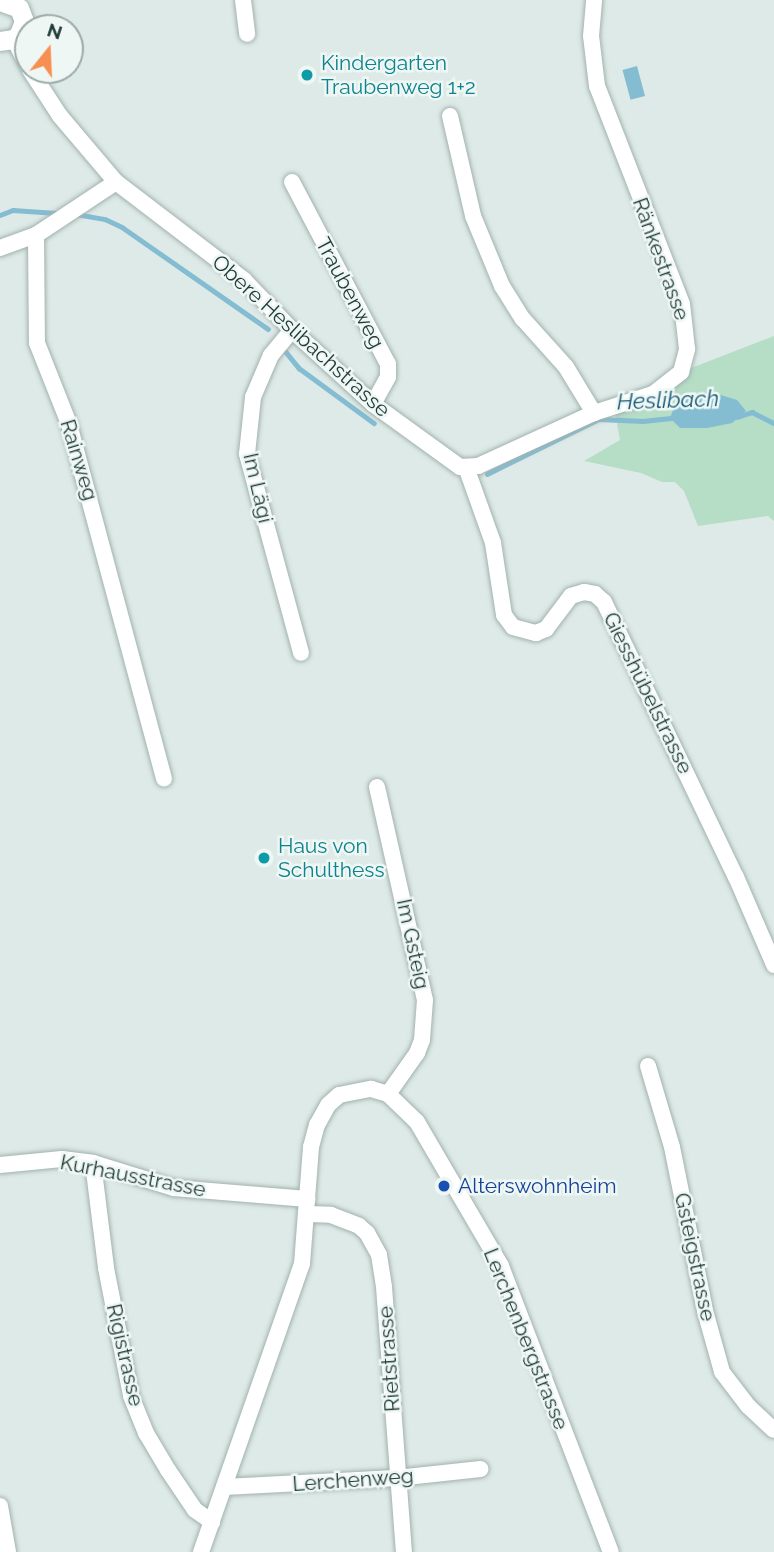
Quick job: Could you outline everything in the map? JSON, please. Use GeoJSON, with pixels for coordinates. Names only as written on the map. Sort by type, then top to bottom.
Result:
{"type":"FeatureCollection","features":[{"type":"Feature","properties":{"kind":"street"},"geometry":{"type":"LineString","coordinates":[[243,0],[247,34]]}},
{"type":"Feature","properties":{"kind":"street","name":"Ränkestrasse"},"geometry":{"type":"LineString","coordinates":[[466,467],[478,466],[594,413],[653,394],[670,384],[681,372],[687,349],[682,304],[602,104],[592,57],[594,0]]}},
{"type":"Feature","properties":{"kind":"street","name":"Obere Heslibachstrasse"},"geometry":{"type":"LineString","coordinates":[[7,40],[19,34],[24,21],[19,8],[10,1]]}},
{"type":"Feature","properties":{"kind":"street","name":"Obere Heslibachstrasse"},"geometry":{"type":"LineString","coordinates":[[39,84],[60,116],[116,181],[240,277],[292,330],[373,404],[444,457],[460,467],[466,467]]}},
{"type":"Feature","properties":{"kind":"street"},"geometry":{"type":"LineString","coordinates":[[450,116],[473,216],[502,286],[523,319],[566,367],[594,413]]}},
{"type":"Feature","properties":{"kind":"street"},"geometry":{"type":"LineString","coordinates":[[0,248],[36,235],[116,181]]}},
{"type":"Feature","properties":{"kind":"street","name":"Traubenweg"},"geometry":{"type":"LineString","coordinates":[[292,182],[388,364],[388,377],[373,404]]}},
{"type":"Feature","properties":{"kind":"street","name":"Rainweg"},"geometry":{"type":"LineString","coordinates":[[36,235],[37,343],[69,424],[84,474],[164,778]]}},
{"type":"Feature","properties":{"kind":"street","name":"Im Lägi"},"geometry":{"type":"LineString","coordinates":[[292,330],[271,355],[253,397],[247,454],[301,653]]}},
{"type":"Feature","properties":{"kind":"street","name":"Giesshübelstrasse"},"geometry":{"type":"LineString","coordinates":[[466,467],[493,543],[504,615],[513,627],[536,633],[546,629],[571,596],[584,592],[594,594],[604,602],[736,877],[774,965]]}},
{"type":"Feature","properties":{"kind":"street","name":"Im Gsteig"},"geometry":{"type":"LineString","coordinates":[[377,787],[426,1012],[417,1053],[388,1094]]}},
{"type":"Feature","properties":{"kind":"street","name":"Gsteigstrasse"},"geometry":{"type":"LineString","coordinates":[[648,1066],[672,1147],[705,1311],[722,1372],[748,1406],[774,1430]]}},
{"type":"Feature","properties":{"kind":"street"},"geometry":{"type":"LineString","coordinates":[[201,1552],[298,1278],[308,1207],[311,1147],[317,1125],[328,1105],[339,1095],[356,1090],[388,1094]]}},
{"type":"Feature","properties":{"kind":"street","name":"Lerchenbergstrasse"},"geometry":{"type":"LineString","coordinates":[[388,1094],[407,1109],[427,1137],[501,1266],[611,1552]]}},
{"type":"Feature","properties":{"kind":"street","name":"Kurhausstrasse"},"geometry":{"type":"LineString","coordinates":[[0,1165],[62,1159],[93,1163],[174,1188],[308,1207]]}},
{"type":"Feature","properties":{"kind":"street","name":"Rigistrasse"},"geometry":{"type":"LineString","coordinates":[[93,1163],[106,1268],[131,1396],[146,1433],[168,1470],[195,1510],[212,1522]]}},
{"type":"Feature","properties":{"kind":"street","name":"Rietstrasse"},"geometry":{"type":"LineString","coordinates":[[308,1207],[359,1226],[367,1233],[379,1255],[384,1287],[404,1552]]}},
{"type":"Feature","properties":{"kind":"street","name":"Lerchenweg"},"geometry":{"type":"LineString","coordinates":[[224,1487],[397,1478],[481,1469]]}},
{"type":"Feature","properties":{"kind":"street"},"geometry":{"type":"LineString","coordinates":[[0,1506],[8,1552]]}},
{"type":"Feature","properties":{"kind":"green space"},"geometry":{"type":"Polygon","coordinates":[[[774,336],[774,521],[768,516],[698,526],[684,491],[675,482],[662,482],[641,473],[584,461],[620,440],[614,407],[681,372],[774,336]]]}},
{"type":"Feature","properties":{"kind":"water"},"geometry":{"type":"Polygon","coordinates":[[[637,66],[645,96],[631,100],[623,70],[637,66]]]}},
{"type":"Feature","properties":{"kind":"water"},"geometry":{"type":"Polygon","coordinates":[[[711,392],[737,400],[746,411],[732,423],[707,428],[680,428],[670,418],[676,403],[687,395],[711,392]]]}},
{"type":"Feature","properties":{"kind":"waterway","name":"Heslibach"},"geometry":{"type":"LineString","coordinates":[[0,215],[13,210],[56,213]]}},
{"type":"Feature","properties":{"kind":"waterway","name":"Heslibach"},"geometry":{"type":"LineString","coordinates":[[76,214],[105,219],[122,227],[268,329]]}},
{"type":"Feature","properties":{"kind":"waterway","name":"Heslibach"},"geometry":{"type":"LineString","coordinates":[[286,352],[299,368],[374,423]]}},
{"type":"Feature","properties":{"kind":"waterway","name":"Heslibach"},"geometry":{"type":"LineString","coordinates":[[737,417],[752,412],[774,423]]}},
{"type":"Feature","properties":{"kind":"waterway","name":"Heslibach"},"geometry":{"type":"LineString","coordinates":[[487,474],[599,419],[643,421],[673,418]]}},
{"type":"Feature","properties":{"kind":"place","name":"Kindergarten Traubenweg 1+2"},"geometry":{"type":"Point","coordinates":[307,75]}},
{"type":"Feature","properties":{"kind":"place","name":"Haus von Schulthess"},"geometry":{"type":"Point","coordinates":[264,858]}},
{"type":"Feature","properties":{"kind":"place","name":"Alterswohnheim"},"geometry":{"type":"Point","coordinates":[444,1186]}}]}
